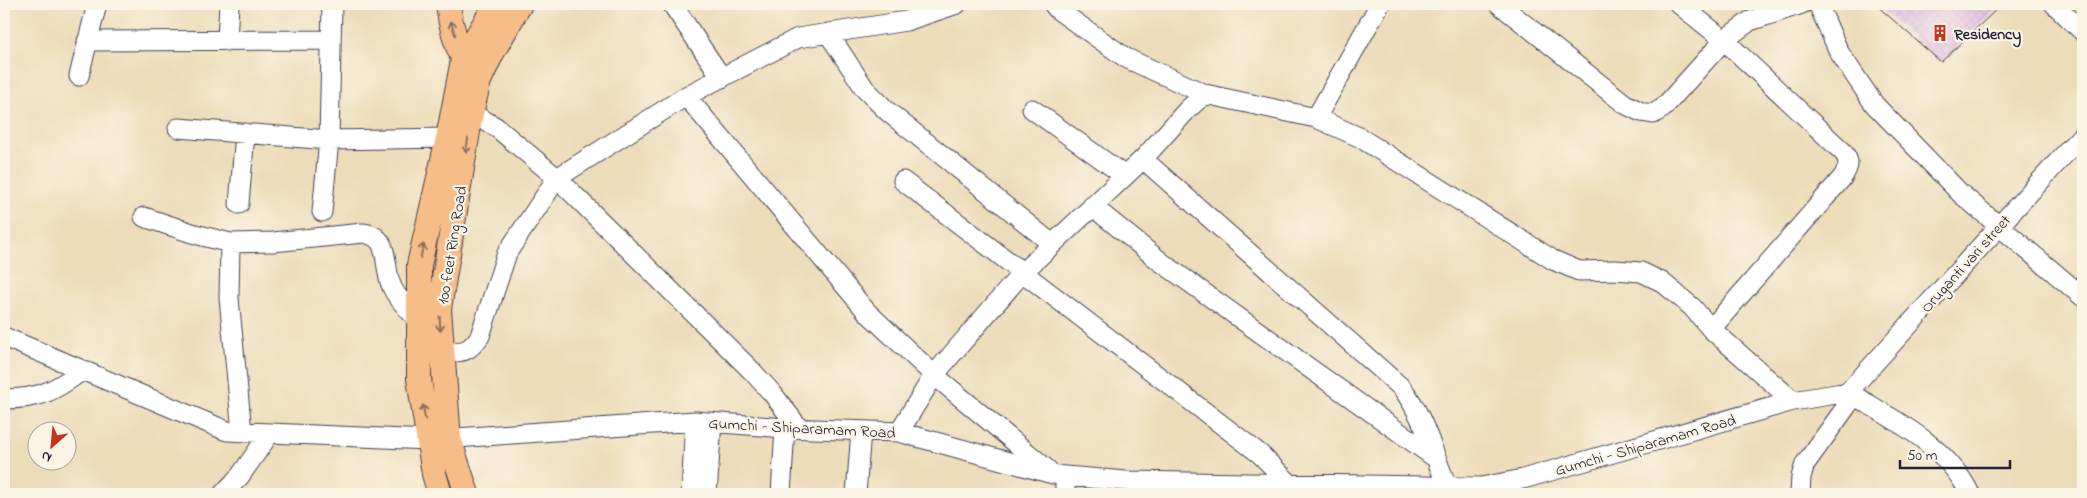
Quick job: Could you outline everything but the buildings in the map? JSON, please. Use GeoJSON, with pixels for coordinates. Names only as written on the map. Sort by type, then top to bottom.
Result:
{"type":"FeatureCollection","features":[{"type":"Feature","properties":{"kind":"main road"},"geometry":{"type":"LineString","coordinates":[[448,4],[449,16],[464,60],[479,81]]}},
{"type":"Feature","properties":{"kind":"main road"},"geometry":{"type":"LineString","coordinates":[[478,4],[479,32],[492,53]]}},
{"type":"Feature","properties":{"kind":"main road","name":"100 feet Ring Road"},"geometry":{"type":"LineString","coordinates":[[467,494],[438,440],[419,379],[419,265],[464,60],[496,4]]}},
{"type":"Feature","properties":{"kind":"main road","name":"100 feet Ring Road"},"geometry":{"type":"LineString","coordinates":[[440,494],[434,474],[438,440],[442,352],[439,309],[471,113],[479,81],[492,53],[520,4]]}},
{"type":"Feature","properties":{"kind":"street"},"geometry":{"type":"LineString","coordinates":[[79,76],[96,4]]}},
{"type":"Feature","properties":{"kind":"street"},"geometry":{"type":"LineString","coordinates":[[226,41],[229,4]]}},
{"type":"Feature","properties":{"kind":"street"},"geometry":{"type":"LineString","coordinates":[[322,212],[329,140],[332,4]]}},
{"type":"Feature","properties":{"kind":"street"},"geometry":{"type":"LineString","coordinates":[[672,4],[722,78]]}},
{"type":"Feature","properties":{"kind":"street"},"geometry":{"type":"LineString","coordinates":[[1053,4],[1058,10],[1126,58],[1205,94],[1316,118],[1359,137],[1553,260],[1579,271],[1615,270],[1641,272],[1662,282],[1692,307],[1710,329],[1793,401]]}},
{"type":"Feature","properties":{"kind":"street"},"geometry":{"type":"LineString","coordinates":[[1316,118],[1380,4]]}},
{"type":"Feature","properties":{"kind":"street"},"geometry":{"type":"LineString","coordinates":[[1499,4],[1626,104],[1640,112],[1653,114],[1663,108],[1724,40],[1750,21],[1802,4]]}},
{"type":"Feature","properties":{"kind":"street"},"geometry":{"type":"LineString","coordinates":[[1679,4],[1724,40],[1842,151],[1848,160],[1848,168],[1842,178],[1710,329]]}},
{"type":"Feature","properties":{"kind":"street"},"geometry":{"type":"LineString","coordinates":[[1818,4],[1839,52],[1874,104],[1960,193],[2083,298]]}},
{"type":"Feature","properties":{"kind":"street"},"geometry":{"type":"LineString","coordinates":[[2054,4],[2083,32]]}},
{"type":"Feature","properties":{"kind":"street"},"geometry":{"type":"LineString","coordinates":[[442,352],[464,352],[473,347],[480,336],[507,253],[557,178],[686,96],[798,38],[906,21],[947,5]]}},
{"type":"Feature","properties":{"kind":"street"},"geometry":{"type":"LineString","coordinates":[[828,33],[866,90],[887,111],[1051,244]]}},
{"type":"Feature","properties":{"kind":"street"},"geometry":{"type":"LineString","coordinates":[[87,41],[331,40]]}},
{"type":"Feature","properties":{"kind":"street"},"geometry":{"type":"LineString","coordinates":[[899,432],[934,375],[1023,272],[1143,159],[1188,109],[1205,94]]}},
{"type":"Feature","properties":{"kind":"street"},"geometry":{"type":"LineString","coordinates":[[686,96],[866,312],[934,375],[1061,481]]}},
{"type":"Feature","properties":{"kind":"street"},"geometry":{"type":"LineString","coordinates":[[1032,108],[1125,176]]}},
{"type":"Feature","properties":{"kind":"street"},"geometry":{"type":"LineString","coordinates":[[471,113],[496,127],[557,178],[772,393],[792,428],[781,494]]}},
{"type":"Feature","properties":{"kind":"street"},"geometry":{"type":"LineString","coordinates":[[178,128],[329,140],[448,138]]}},
{"type":"Feature","properties":{"kind":"street"},"geometry":{"type":"LineString","coordinates":[[238,204],[245,133]]}},
{"type":"Feature","properties":{"kind":"street","name":"Oruganti vari street"},"geometry":{"type":"LineString","coordinates":[[1800,494],[1801,476],[1805,464],[1851,394],[2083,134]]}},
{"type":"Feature","properties":{"kind":"street"},"geometry":{"type":"LineString","coordinates":[[1143,159],[1402,388],[1412,401],[1423,422],[1434,456],[1448,488]]}},
{"type":"Feature","properties":{"kind":"street"},"geometry":{"type":"LineString","coordinates":[[903,181],[1260,454],[1290,484]]}},
{"type":"Feature","properties":{"kind":"street"},"geometry":{"type":"LineString","coordinates":[[1092,206],[1161,262],[1434,456]]}},
{"type":"Feature","properties":{"kind":"street"},"geometry":{"type":"LineString","coordinates":[[144,217],[195,234],[230,243],[273,242],[362,233],[372,234],[382,244],[393,289],[419,321]]}},
{"type":"Feature","properties":{"kind":"street"},"geometry":{"type":"LineString","coordinates":[[230,243],[228,298],[242,432]]}},
{"type":"Feature","properties":{"kind":"street","name":"Gumchi - Shiparamam Road"},"geometry":{"type":"LineString","coordinates":[[4,337],[227,431],[438,440],[703,421],[792,428],[899,432],[1061,481],[1126,481],[1207,488],[1290,484],[1448,488],[1485,491],[1793,401],[1851,394]]}},
{"type":"Feature","properties":{"kind":"street"},"geometry":{"type":"LineString","coordinates":[[4,400],[26,399],[55,390],[83,370]]}},
{"type":"Feature","properties":{"kind":"street"},"geometry":{"type":"LineString","coordinates":[[1851,394],[1903,426],[1941,453],[1963,478],[1970,494]]}},
{"type":"Feature","properties":{"kind":"street"},"geometry":{"type":"LineString","coordinates":[[690,494],[703,421]]}},
{"type":"Feature","properties":{"kind":"street"},"geometry":{"type":"LineString","coordinates":[[703,421],[707,494]]}},
{"type":"Feature","properties":{"kind":"street"},"geometry":{"type":"LineString","coordinates":[[856,494],[861,431]]}},
{"type":"Feature","properties":{"kind":"street"},"geometry":{"type":"LineString","coordinates":[[224,494],[240,476],[270,433]]}},
{"type":"Feature","properties":{"kind":"place","name":"Residency"},"geometry":{"type":"Point","coordinates":[1940,33]}}]}
